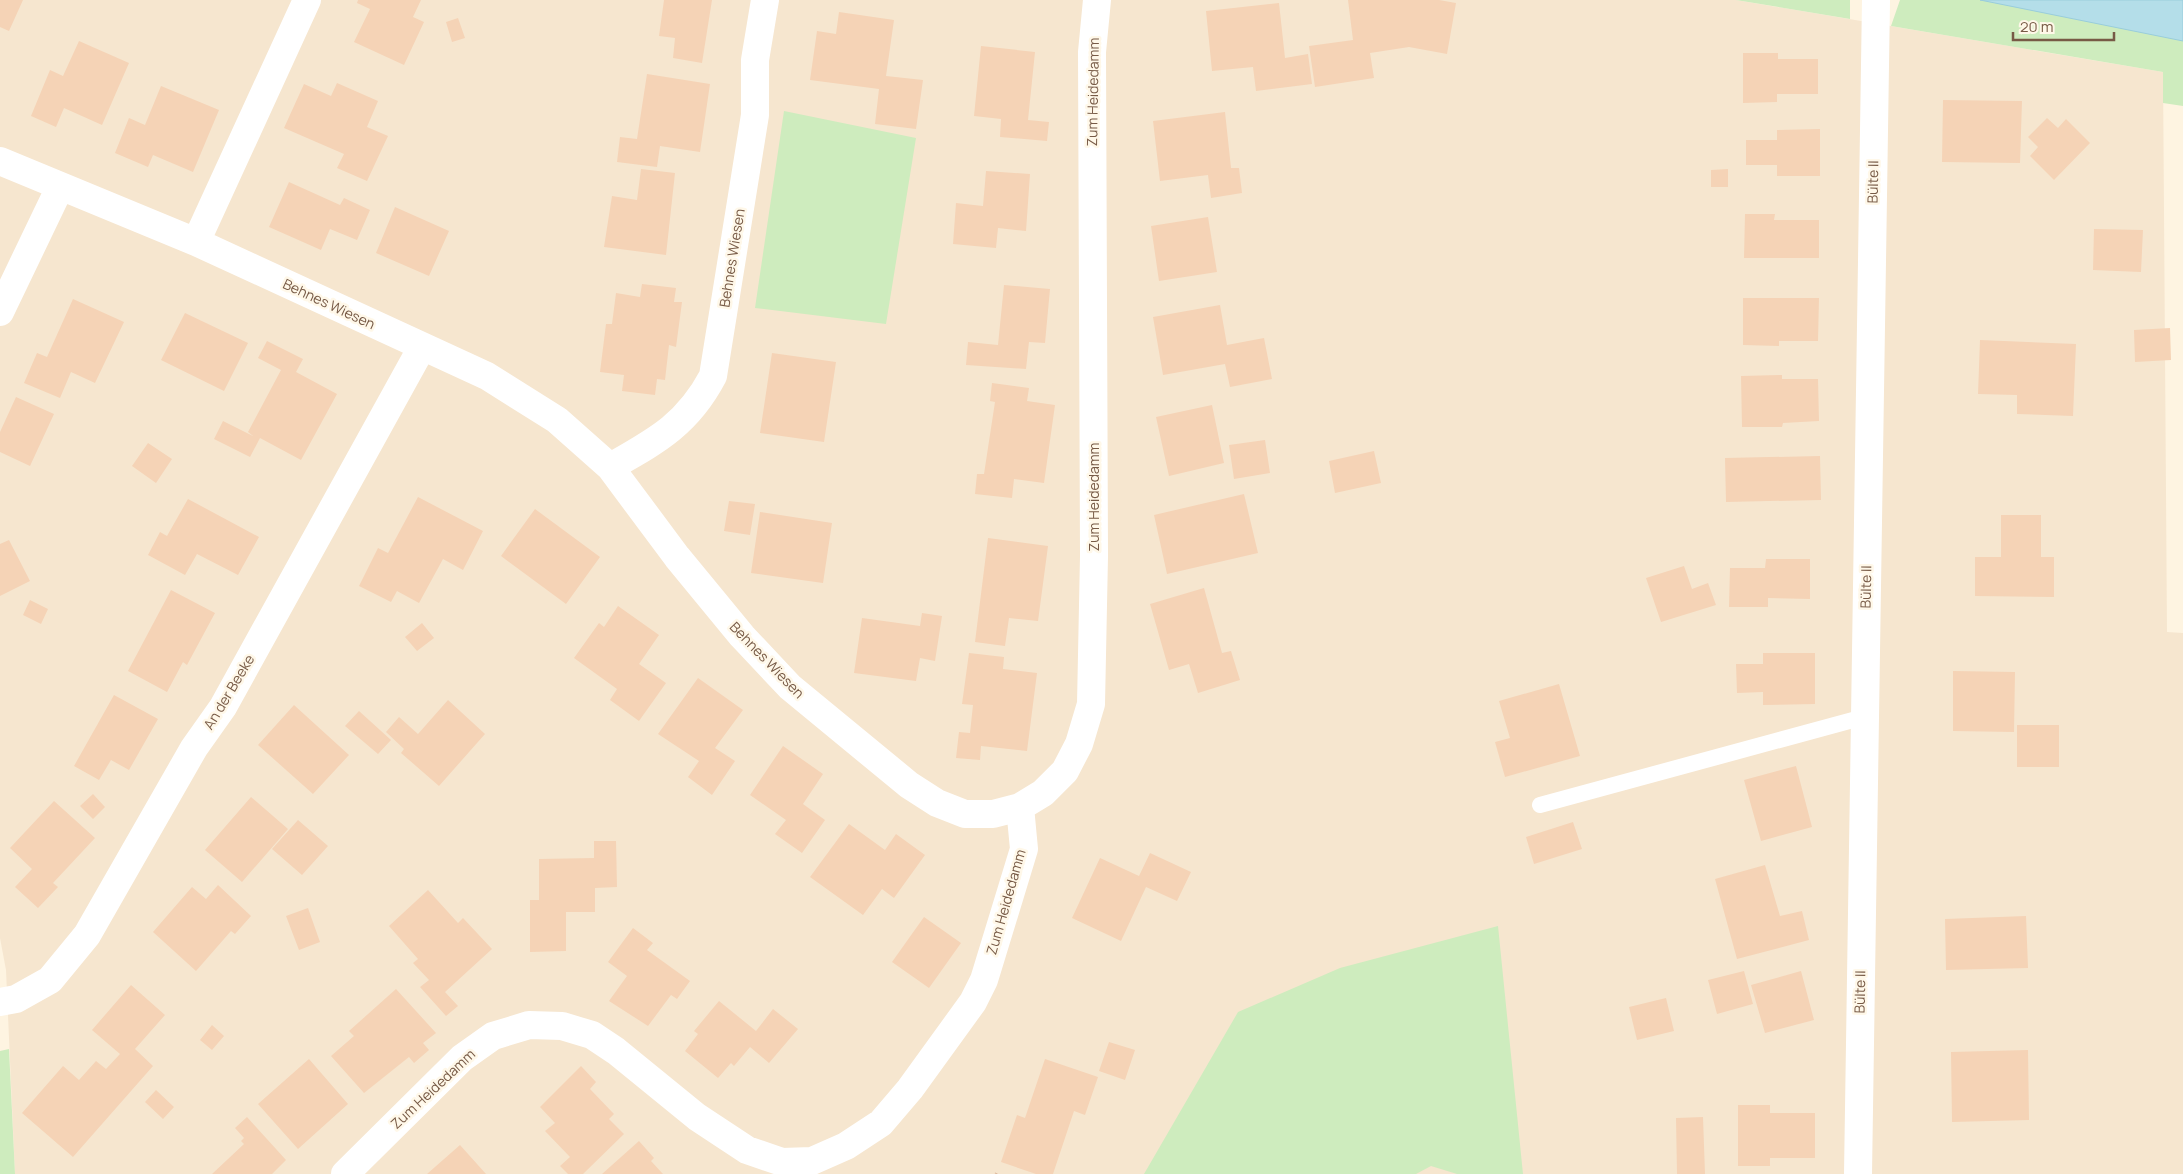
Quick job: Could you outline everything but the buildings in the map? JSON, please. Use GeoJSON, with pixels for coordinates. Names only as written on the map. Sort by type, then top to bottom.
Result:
{"type":"FeatureCollection","features":[{"type":"Feature","properties":{"kind":"street"},"geometry":{"type":"LineString","coordinates":[[196,242],[307,0]]}},
{"type":"Feature","properties":{"kind":"street","name":"Behnes Wiesen"},"geometry":{"type":"LineString","coordinates":[[610,467],[657,440],[681,421],[702,398],[713,376],[755,115],[755,60],[765,0]]}},
{"type":"Feature","properties":{"kind":"street","name":"Zum Heidedamm"},"geometry":{"type":"LineString","coordinates":[[345,1174],[462,1058],[493,1036],[529,1025],[562,1026],[592,1035],[616,1051],[697,1117],[747,1150],[782,1162],[812,1161],[846,1146],[880,1123],[910,1089],[973,1002],[984,980],[1024,849],[1020,806],[1043,793],[1065,771],[1079,744],[1091,704],[1094,536],[1092,52],[1097,0]]}},
{"type":"Feature","properties":{"kind":"street","name":"Bülte II"},"geometry":{"type":"LineString","coordinates":[[1858,1174],[1876,0]]}},
{"type":"Feature","properties":{"kind":"street","name":"Behnes Wiesen"},"geometry":{"type":"LineString","coordinates":[[0,161],[196,242],[487,376],[557,420],[610,467],[678,557],[742,636],[790,687],[909,785],[937,803],[966,814],[993,814],[1020,806]]}},
{"type":"Feature","properties":{"kind":"street"},"geometry":{"type":"LineString","coordinates":[[0,312],[60,187]]}},
{"type":"Feature","properties":{"kind":"street","name":"An der Beeke"},"geometry":{"type":"LineString","coordinates":[[0,1002],[16,999],[50,980],[87,935],[194,748],[222,706],[422,347]]}},
{"type":"Feature","properties":{"kind":"lane"},"geometry":{"type":"LineString","coordinates":[[1540,804],[1864,717]]}},
{"type":"Feature","properties":{"kind":"shaded area"},"geometry":{"type":"Polygon","coordinates":[[[0,0],[1736,0],[2163,72],[2167,632],[2183,633],[2183,1174],[15,1174],[6,970],[0,938],[0,0]]]}},
{"type":"Feature","properties":{"kind":"green space"},"geometry":{"type":"Polygon","coordinates":[[[1736,0],[1850,0],[1850,19],[1736,0]]]}},
{"type":"Feature","properties":{"kind":"green space"},"geometry":{"type":"Polygon","coordinates":[[[1900,0],[2183,0],[2183,106],[2163,103],[2163,72],[1891,26],[1900,0]]]}},
{"type":"Feature","properties":{"kind":"green space"},"geometry":{"type":"Polygon","coordinates":[[[784,111],[916,138],[886,324],[755,308],[784,111]]]}},
{"type":"Feature","properties":{"kind":"green space"},"geometry":{"type":"Polygon","coordinates":[[[1498,926],[1523,1174],[1457,1174],[1431,1166],[1416,1174],[1144,1174],[1238,1012],[1340,968],[1498,926]]]}},
{"type":"Feature","properties":{"kind":"green space"},"geometry":{"type":"Polygon","coordinates":[[[9,1049],[15,1174],[0,1174],[0,1051],[9,1049]]]}},
{"type":"Feature","properties":{"kind":"water"},"geometry":{"type":"Polygon","coordinates":[[[1980,0],[2183,0],[2183,41],[1980,0]]]}}]}
